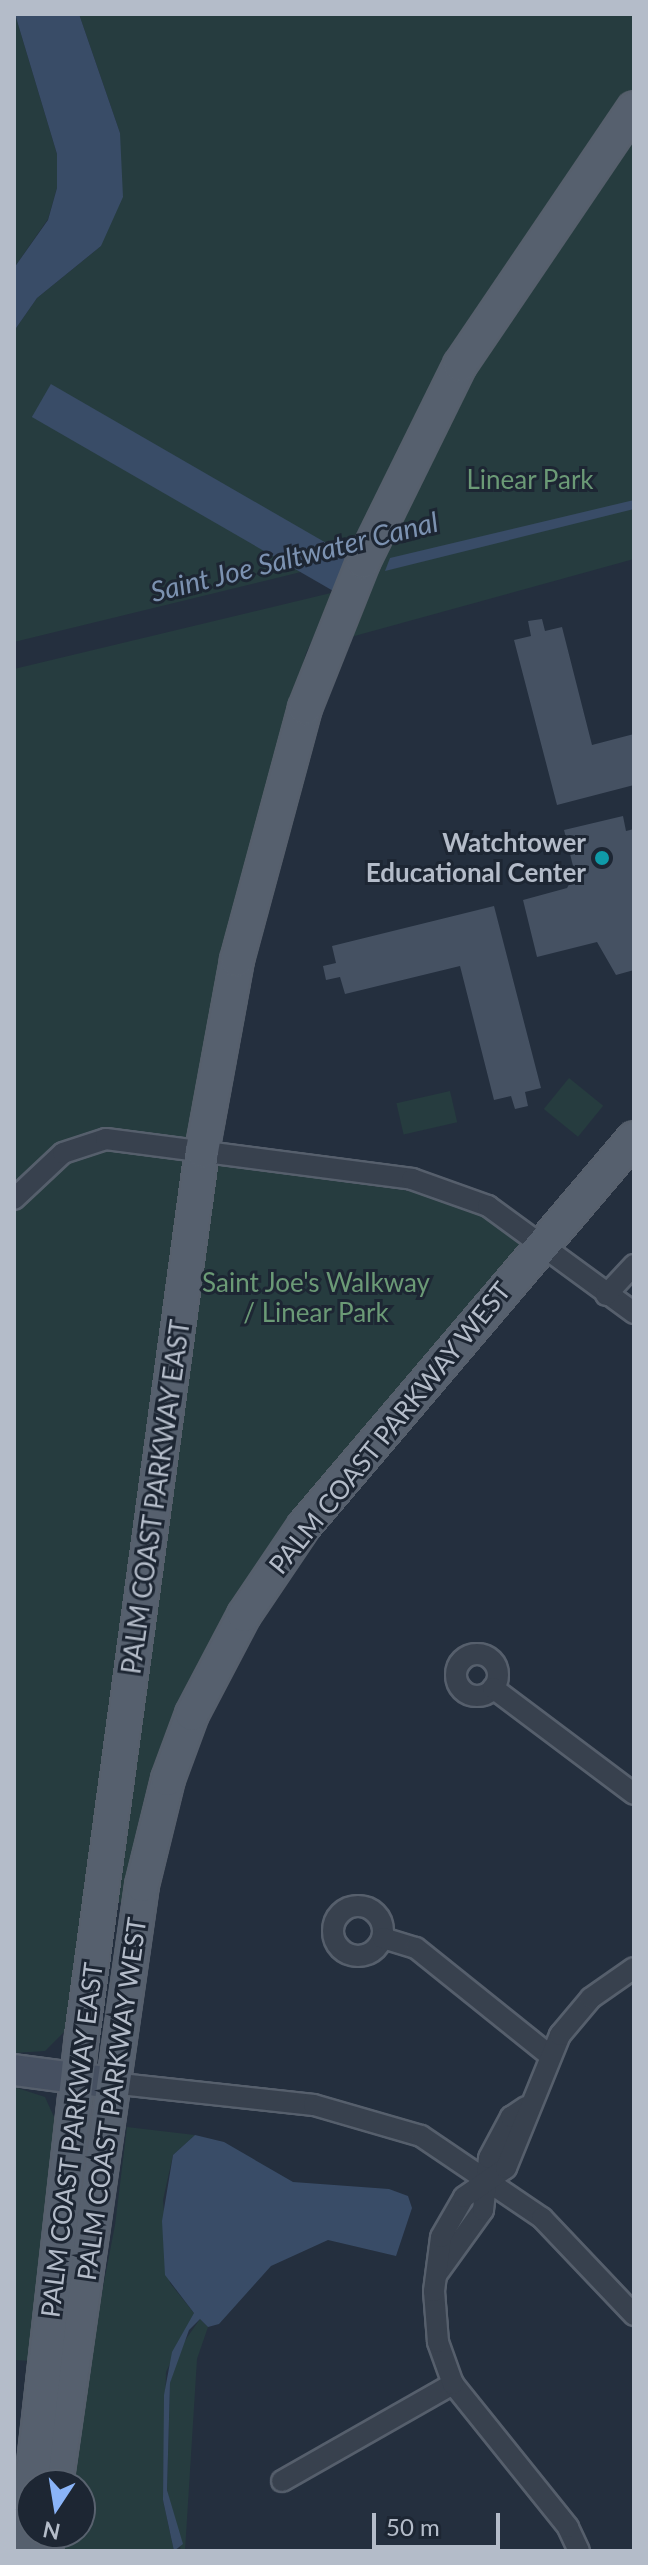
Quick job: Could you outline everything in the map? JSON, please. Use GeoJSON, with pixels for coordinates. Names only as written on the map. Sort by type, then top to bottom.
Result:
{"type":"FeatureCollection","features":[{"type":"Feature","properties":{"kind":"main road","name":"PALM COAST PARKWAY EAST"},"geometry":{"type":"LineString","coordinates":[[54,2404],[77,2078],[202,1151],[237,960],[305,708],[347,599],[381,523],[460,365],[634,108]]}},
{"type":"Feature","properties":{"kind":"main road","name":"PALM COAST PARKWAY WEST"},"geometry":{"type":"LineString","coordinates":[[54,2404],[148,1854],[192,1714],[251,1603],[304,1526],[634,1138]]}},
{"type":"Feature","properties":{"kind":"main road"},"geometry":{"type":"LineString","coordinates":[[54,2404],[56,2469]]}},
{"type":"Feature","properties":{"kind":"main road"},"geometry":{"type":"LineString","coordinates":[[44,2469],[54,2404]]}},
{"type":"Feature","properties":{"kind":"street"},"geometry":{"type":"LineString","coordinates":[[14,1199],[46,1164],[93,1140],[202,1151],[442,1186],[488,1206],[634,1313]]}},
{"type":"Feature","properties":{"kind":"street"},"geometry":{"type":"LineString","coordinates":[[606,1295],[634,1265]]}},
{"type":"Feature","properties":{"kind":"street"},"geometry":{"type":"LineString","coordinates":[[493,1688],[634,1794]]}},
{"type":"Feature","properties":{"kind":"street"},"geometry":{"type":"LineString","coordinates":[[383,1938],[416,1948],[549,2055]]}},
{"type":"Feature","properties":{"kind":"street"},"geometry":{"type":"LineString","coordinates":[[579,2551],[568,2527],[453,2384],[436,2328],[437,2274],[441,2237],[464,2197],[506,2168],[528,2125],[526,2107],[549,2055],[580,2009],[634,1968]]}},
{"type":"Feature","properties":{"kind":"street"},"geometry":{"type":"LineString","coordinates":[[14,2070],[314,2105],[421,2136],[489,2178],[562,2236],[634,2315]]}},
{"type":"Feature","properties":{"kind":"street"},"geometry":{"type":"LineString","coordinates":[[282,2481],[453,2384]]}},
{"type":"Feature","properties":{"kind":"green space"},"geometry":{"type":"Polygon","coordinates":[[[15,14],[57,154],[57,188],[48,219],[14,268],[15,14]]]}},
{"type":"Feature","properties":{"kind":"green space"},"geometry":{"type":"Polygon","coordinates":[[[79,14],[634,14],[634,94],[354,559],[14,642],[14,331],[37,298],[101,246],[120,133],[79,14]]]}},
{"type":"Feature","properties":{"kind":"green space","name":"Linear Park"},"geometry":{"type":"Polygon","coordinates":[[[634,133],[634,559],[340,640],[444,419],[510,306],[634,133]]]}},
{"type":"Feature","properties":{"kind":"green space"},"geometry":{"type":"Polygon","coordinates":[[[335,592],[306,653],[275,766],[188,1137],[182,1231],[71,2025],[45,2051],[14,2053],[14,669],[335,592]]]}},
{"type":"Feature","properties":{"kind":"green space"},"geometry":{"type":"Polygon","coordinates":[[[569,1078],[603,1106],[578,1137],[544,1109],[569,1078]]]}},
{"type":"Feature","properties":{"kind":"green space"},"geometry":{"type":"Polygon","coordinates":[[[450,1091],[457,1122],[404,1135],[396,1103],[450,1091]]]}},
{"type":"Feature","properties":{"kind":"green space","name":"Saint Joe's Walkway / Linear Park"},"geometry":{"type":"Polygon","coordinates":[[[210,1164],[455,1197],[530,1244],[368,1424],[241,1598],[127,1904],[117,1902],[121,1851],[210,1164]]]}},
{"type":"Feature","properties":{"kind":"green space"},"geometry":{"type":"Polygon","coordinates":[[[14,2087],[45,2097],[58,2126],[31,2361],[14,2360],[14,2087]]]}},
{"type":"Feature","properties":{"kind":"green space"},"geometry":{"type":"Polygon","coordinates":[[[127,2127],[195,2135],[173,2155],[163,2200],[170,2283],[194,2313],[166,2372],[163,2500],[174,2551],[57,2551],[96,2549],[96,2469],[68,2469],[115,2225],[127,2127]]]}},
{"type":"Feature","properties":{"kind":"green space"},"geometry":{"type":"Polygon","coordinates":[[[200,2319],[208,2327],[197,2359],[185,2551],[181,2551],[167,2490],[170,2383],[179,2349],[200,2319]]]}},
{"type":"Feature","properties":{"kind":"water"},"geometry":{"type":"Polygon","coordinates":[[[15,14],[79,14],[120,133],[123,197],[101,246],[37,298],[14,331],[14,268],[48,220],[57,188],[57,154],[15,14]]]}},
{"type":"Feature","properties":{"kind":"water","name":"Saint Joe Saltwater Canal"},"geometry":{"type":"Polygon","coordinates":[[[51,384],[354,559],[335,592],[32,417],[51,384]]]}},
{"type":"Feature","properties":{"kind":"water"},"geometry":{"type":"Polygon","coordinates":[[[634,500],[634,509],[385,571],[390,558],[634,500]]]}},
{"type":"Feature","properties":{"kind":"water"},"geometry":{"type":"Polygon","coordinates":[[[195,2135],[224,2142],[293,2182],[389,2189],[408,2196],[412,2208],[396,2256],[328,2240],[271,2266],[219,2324],[208,2327],[200,2319],[189,2330],[170,2383],[167,2490],[183,2544],[174,2551],[163,2500],[164,2395],[172,2352],[194,2313],[165,2275],[162,2221],[173,2155],[195,2135]]]}},
{"type":"Feature","properties":{"kind":"building"},"geometry":{"type":"Polygon","coordinates":[[[542,619],[545,631],[562,627],[592,745],[634,734],[634,785],[557,805],[514,640],[531,636],[528,621],[542,619]]]}},
{"type":"Feature","properties":{"kind":"building"},"geometry":{"type":"Polygon","coordinates":[[[623,816],[626,831],[634,829],[634,970],[616,975],[597,942],[537,957],[523,900],[567,888],[575,874],[564,830],[623,816]]]}},
{"type":"Feature","properties":{"kind":"building"},"geometry":{"type":"Polygon","coordinates":[[[494,906],[541,1088],[525,1092],[528,1106],[515,1109],[511,1096],[494,1100],[460,966],[345,994],[340,977],[326,980],[323,966],[336,963],[332,946],[494,906]]]}},
{"type":"Feature","properties":{"kind":"place","name":"Watchtower Educational Center"},"geometry":{"type":"Point","coordinates":[602,858]}}]}
